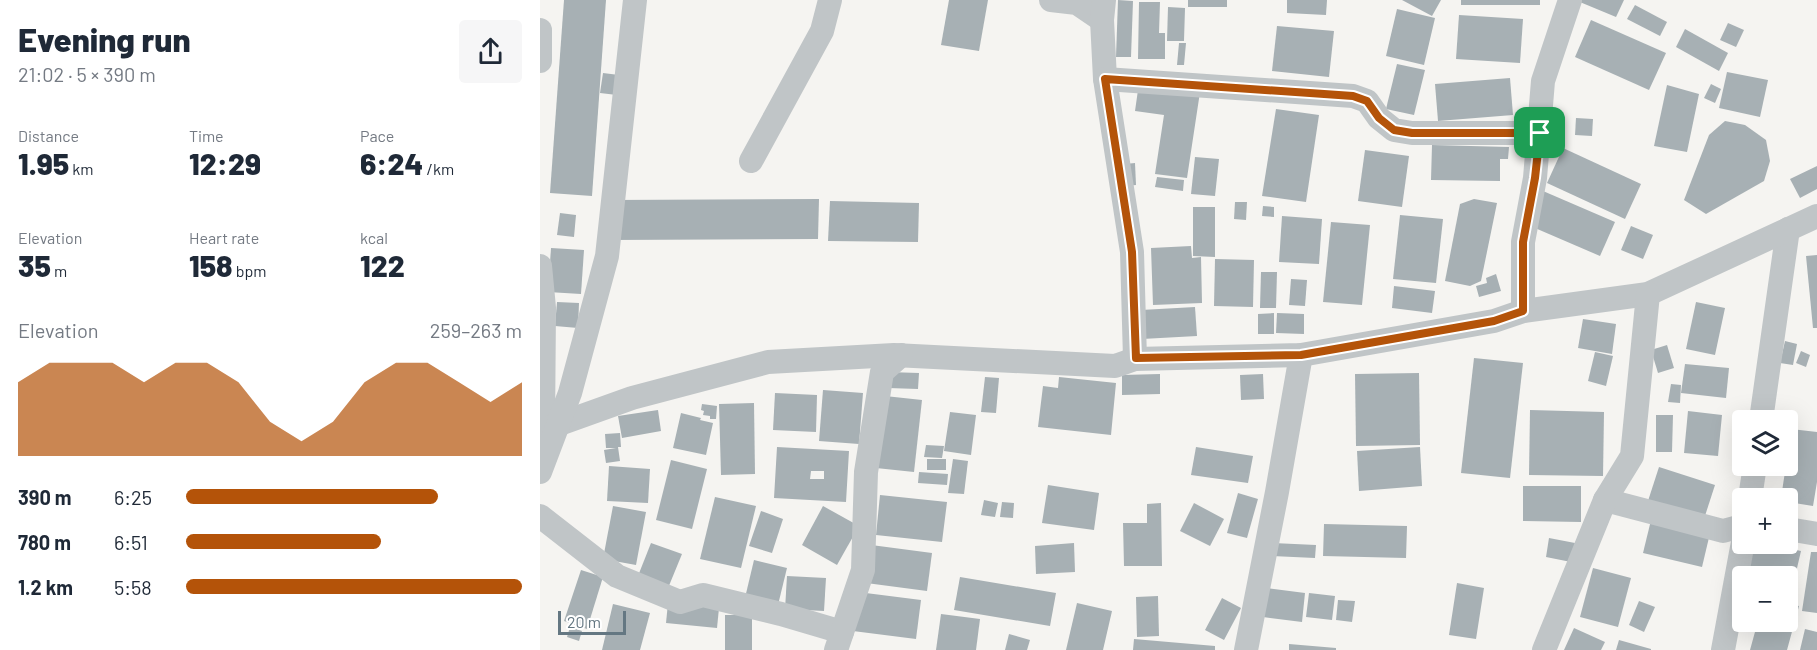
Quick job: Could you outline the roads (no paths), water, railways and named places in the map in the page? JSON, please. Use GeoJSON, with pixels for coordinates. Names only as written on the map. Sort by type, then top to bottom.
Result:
{"type":"FeatureCollection","features":[{"type":"Feature","properties":{"kind":"street"},"geometry":{"type":"LineString","coordinates":[[547,429],[570,393],[607,256],[635,0]]}},
{"type":"Feature","properties":{"kind":"street"},"geometry":{"type":"LineString","coordinates":[[751,161],[822,31],[830,0]]}},
{"type":"Feature","properties":{"kind":"street"},"geometry":{"type":"LineString","coordinates":[[1051,0],[1077,3],[1103,10],[1105,79],[1132,252],[1136,358]]}},
{"type":"Feature","properties":{"kind":"street"},"geometry":{"type":"LineString","coordinates":[[1523,311],[1523,242],[1535,178],[1543,81],[1570,0]]}},
{"type":"Feature","properties":{"kind":"street"},"geometry":{"type":"LineString","coordinates":[[540,30],[540,61]]}},
{"type":"Feature","properties":{"kind":"street"},"geometry":{"type":"LineString","coordinates":[[1105,79],[1353,96],[1367,101],[1379,118],[1394,130],[1412,133],[1540,133]]}},
{"type":"Feature","properties":{"kind":"street"},"geometry":{"type":"LineString","coordinates":[[547,429],[632,398],[768,362],[901,355],[1115,366],[1136,358],[1301,355],[1494,321],[1523,311],[1648,294],[1817,216]]}},
{"type":"Feature","properties":{"kind":"street"},"geometry":{"type":"LineString","coordinates":[[1762,410],[1788,229]]}},
{"type":"Feature","properties":{"kind":"street"},"geometry":{"type":"LineString","coordinates":[[540,266],[544,308],[547,429],[540,472]]}},
{"type":"Feature","properties":{"kind":"street"},"geometry":{"type":"LineString","coordinates":[[1544,650],[1605,500],[1632,456],[1648,294]]}},
{"type":"Feature","properties":{"kind":"street"},"geometry":{"type":"LineString","coordinates":[[540,516],[617,576],[680,602],[703,596],[781,614],[839,641],[863,570],[866,472],[882,372],[901,355]]}},
{"type":"Feature","properties":{"kind":"street"},"geometry":{"type":"LineString","coordinates":[[1246,650],[1301,355]]}},
{"type":"Feature","properties":{"kind":"street"},"geometry":{"type":"LineString","coordinates":[[1605,500],[1723,531],[1732,529]]}},
{"type":"Feature","properties":{"kind":"street"},"geometry":{"type":"LineString","coordinates":[[1798,531],[1817,534]]}},
{"type":"Feature","properties":{"kind":"street"},"geometry":{"type":"LineString","coordinates":[[1723,650],[1741,554]]}}]}
